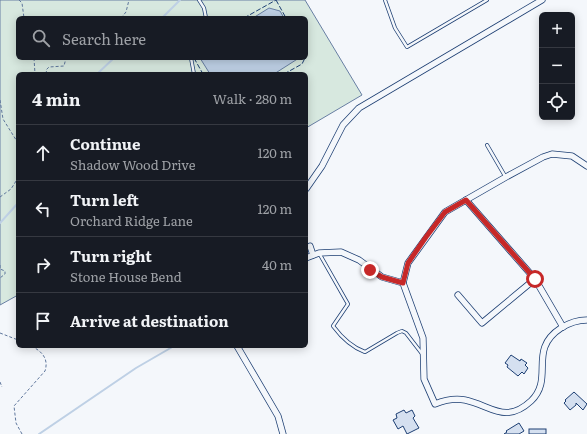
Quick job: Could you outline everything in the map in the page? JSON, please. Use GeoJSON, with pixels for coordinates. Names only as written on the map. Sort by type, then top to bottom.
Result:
{"type":"FeatureCollection","features":[{"type":"Feature","properties":{"kind":"street"},"geometry":{"type":"LineString","coordinates":[[308,186],[322,166],[343,125],[359,108],[542,0]]}},
{"type":"Feature","properties":{"kind":"street"},"geometry":{"type":"LineString","coordinates":[[587,166],[572,156],[552,154],[542,157],[445,212],[408,263],[403,283],[423,338],[424,379],[435,404],[447,400],[459,400],[471,402],[495,412],[507,412],[519,409],[532,400],[538,391],[542,377],[544,349],[550,338],[563,326],[579,320],[587,320]]}},
{"type":"Feature","properties":{"kind":"street"},"geometry":{"type":"LineString","coordinates":[[466,200],[535,279],[563,326]]}},
{"type":"Feature","properties":{"kind":"street"},"geometry":{"type":"LineString","coordinates":[[310,246],[316,254]]}},
{"type":"Feature","properties":{"kind":"street"},"geometry":{"type":"LineString","coordinates":[[308,257],[316,254],[341,252],[358,260],[382,277],[403,283]]}},
{"type":"Feature","properties":{"kind":"street"},"geometry":{"type":"LineString","coordinates":[[458,295],[482,323],[535,279]]}},
{"type":"Feature","properties":{"kind":"street"},"geometry":{"type":"LineString","coordinates":[[238,348],[278,416],[283,434]]}},
{"type":"Feature","properties":{"kind":"lane"},"geometry":{"type":"LineString","coordinates":[[199,0],[204,8],[206,16]]}},
{"type":"Feature","properties":{"kind":"lane"},"geometry":{"type":"LineString","coordinates":[[385,0],[395,28],[407,47],[487,0]]}},
{"type":"Feature","properties":{"kind":"lane"},"geometry":{"type":"LineString","coordinates":[[191,60],[194,72]]}},
{"type":"Feature","properties":{"kind":"lane"},"geometry":{"type":"LineString","coordinates":[[487,145],[506,177]]}},
{"type":"Feature","properties":{"kind":"lane"},"geometry":{"type":"LineString","coordinates":[[316,254],[348,304],[333,326],[343,339],[357,349],[365,352],[402,331],[406,333],[423,355]]}},
{"type":"Feature","properties":{"kind":"path"},"geometry":{"type":"LineString","coordinates":[[19,0],[22,3],[23,16]]}},
{"type":"Feature","properties":{"kind":"path"},"geometry":{"type":"LineString","coordinates":[[123,16],[126,12],[129,0]]}},
{"type":"Feature","properties":{"kind":"path"},"geometry":{"type":"LineString","coordinates":[[34,60],[35,72]]}},
{"type":"Feature","properties":{"kind":"path"},"geometry":{"type":"LineString","coordinates":[[46,72],[46,70],[49,67],[64,66],[66,60]]}},
{"type":"Feature","properties":{"kind":"path"},"geometry":{"type":"LineString","coordinates":[[0,100],[3,118],[16,140]]}},
{"type":"Feature","properties":{"kind":"path"},"geometry":{"type":"LineString","coordinates":[[0,197],[11,189],[16,181]]}},
{"type":"Feature","properties":{"kind":"path"},"geometry":{"type":"LineString","coordinates":[[0,265],[0,269],[5,271],[5,274],[0,278]]}},
{"type":"Feature","properties":{"kind":"path"},"geometry":{"type":"LineString","coordinates":[[0,333],[16,339]]}},
{"type":"Feature","properties":{"kind":"path"},"geometry":{"type":"LineString","coordinates":[[22,434],[16,423],[14,406],[45,371],[47,365],[44,356],[34,348]]}},
{"type":"Feature","properties":{"kind":"shaded area"},"geometry":{"type":"Polygon","coordinates":[[[0,0],[305,0],[362,95],[308,127],[308,72],[16,72],[16,296],[0,305],[0,0]]]}},
{"type":"Feature","properties":{"kind":"water"},"geometry":{"type":"Polygon","coordinates":[[[269,8],[280,11],[283,16],[256,16],[269,8]]]}},
{"type":"Feature","properties":{"kind":"water"},"geometry":{"type":"Polygon","coordinates":[[[201,60],[296,60],[277,72],[209,72],[201,60]]]}},
{"type":"Feature","properties":{"kind":"building"},"geometry":{"type":"Polygon","coordinates":[[[511,355],[520,361],[521,359],[527,363],[525,365],[528,368],[524,374],[522,372],[518,376],[507,367],[508,365],[505,363],[511,355]]]}},
{"type":"Feature","properties":{"kind":"building"},"geometry":{"type":"Polygon","coordinates":[[[574,392],[587,404],[583,410],[576,403],[576,405],[570,410],[564,403],[566,401],[565,400],[574,392]]]}},
{"type":"Feature","properties":{"kind":"building"},"geometry":{"type":"Polygon","coordinates":[[[404,410],[406,413],[412,410],[415,416],[413,418],[419,428],[407,434],[403,426],[398,429],[393,420],[397,418],[396,414],[404,410]]]}},
{"type":"Feature","properties":{"kind":"building"},"geometry":{"type":"Polygon","coordinates":[[[519,423],[524,431],[519,434],[504,434],[507,432],[506,431],[519,423]]]}},
{"type":"Feature","properties":{"kind":"building"},"geometry":{"type":"Polygon","coordinates":[[[529,429],[546,429],[546,434],[529,434],[529,429]]]}},
{"type":"Feature","properties":{"kind":"waterway"},"geometry":{"type":"LineString","coordinates":[[164,16],[180,0]]}},
{"type":"Feature","properties":{"kind":"waterway"},"geometry":{"type":"LineString","coordinates":[[99,72],[112,60]]}},
{"type":"Feature","properties":{"kind":"waterway"},"geometry":{"type":"LineString","coordinates":[[0,223],[16,205]]}},
{"type":"Feature","properties":{"kind":"waterway"},"geometry":{"type":"LineString","coordinates":[[39,434],[136,368],[171,348]]}},
{"type":"Feature","properties":{"kind":"fence"},"geometry":{"type":"LineString","coordinates":[[276,0],[285,16]]}},
{"type":"Feature","properties":{"kind":"fence"},"geometry":{"type":"LineString","coordinates":[[248,16],[276,0]]}},
{"type":"Feature","properties":{"kind":"fence"},"geometry":{"type":"LineString","coordinates":[[195,60],[202,72]]}},
{"type":"Feature","properties":{"kind":"fence"},"geometry":{"type":"LineString","coordinates":[[288,72],[302,64],[304,60]]}},
{"type":"Feature","properties":{"kind":"route"},"geometry":{"type":"LineString","coordinates":[[370,270],[382,277],[403,283],[408,263],[426,237],[445,212],[466,200],[535,279]]}}]}
